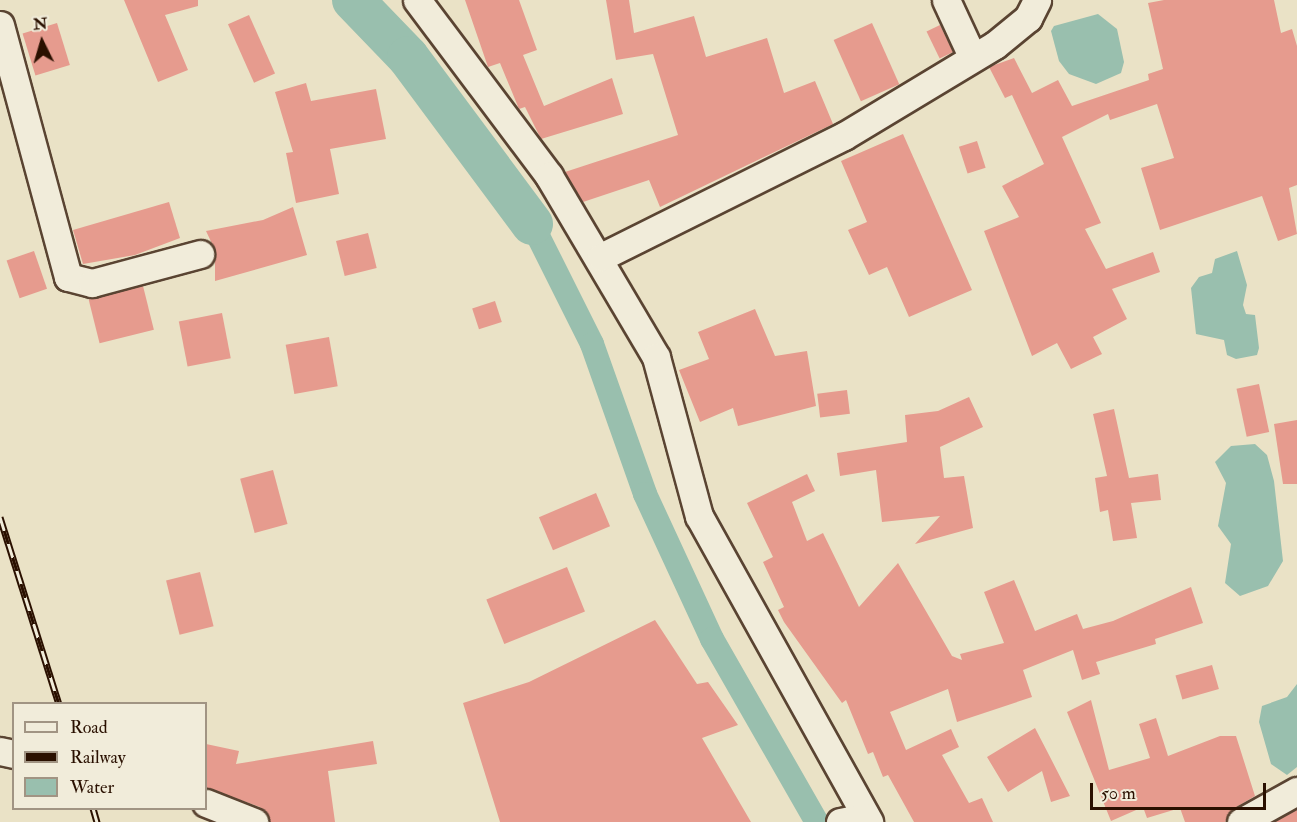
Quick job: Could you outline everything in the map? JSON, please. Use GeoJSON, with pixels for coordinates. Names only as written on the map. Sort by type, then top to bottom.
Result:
{"type":"FeatureCollection","features":[{"type":"Feature","properties":{"kind":"street"},"geometry":{"type":"LineString","coordinates":[[417,0],[495,101],[601,257],[656,357],[699,516],[868,820],[840,822]]}},
{"type":"Feature","properties":{"kind":"street"},"geometry":{"type":"LineString","coordinates":[[946,0],[972,56]]}},
{"type":"Feature","properties":{"kind":"street"},"geometry":{"type":"LineString","coordinates":[[601,257],[844,136],[1028,18],[1037,0]]}},
{"type":"Feature","properties":{"kind":"street"},"geometry":{"type":"LineString","coordinates":[[0,26],[68,277],[92,283],[200,254]]}},
{"type":"Feature","properties":{"kind":"street"},"geometry":{"type":"LineString","coordinates":[[1246,820],[1297,791]]}},
{"type":"Feature","properties":{"kind":"street"},"geometry":{"type":"LineString","coordinates":[[207,803],[254,822]]}},
{"type":"Feature","properties":{"kind":"water"},"geometry":{"type":"Polygon","coordinates":[[[1098,14],[1117,29],[1124,62],[1121,73],[1096,84],[1069,74],[1059,61],[1051,31],[1054,26],[1098,14]]]}},
{"type":"Feature","properties":{"kind":"water"},"geometry":{"type":"Polygon","coordinates":[[[1237,251],[1247,285],[1243,305],[1246,314],[1255,315],[1259,348],[1257,355],[1236,359],[1227,355],[1224,340],[1196,334],[1191,288],[1199,277],[1212,273],[1215,259],[1237,251]]]}},
{"type":"Feature","properties":{"kind":"water"},"geometry":{"type":"Polygon","coordinates":[[[1255,444],[1267,455],[1274,481],[1283,561],[1268,586],[1240,596],[1225,583],[1231,544],[1218,526],[1226,483],[1215,462],[1231,446],[1255,444]]]}},
{"type":"Feature","properties":{"kind":"water"},"geometry":{"type":"Polygon","coordinates":[[[1297,684],[1297,767],[1287,775],[1271,764],[1259,722],[1262,706],[1287,697],[1297,684]]]}},
{"type":"Feature","properties":{"kind":"building"},"geometry":{"type":"Polygon","coordinates":[[[124,0],[198,0],[198,6],[165,15],[188,70],[158,82],[124,0]]]}},
{"type":"Feature","properties":{"kind":"building"},"geometry":{"type":"Polygon","coordinates":[[[465,0],[519,0],[537,50],[523,55],[544,106],[612,78],[623,114],[541,139],[525,107],[519,109],[500,63],[488,67],[465,0]]]}},
{"type":"Feature","properties":{"kind":"building"},"geometry":{"type":"Polygon","coordinates":[[[606,0],[629,0],[634,33],[694,16],[706,57],[767,38],[784,93],[815,81],[833,124],[660,207],[649,180],[583,202],[565,172],[678,135],[653,54],[616,60],[606,0]]]}},
{"type":"Feature","properties":{"kind":"building"},"geometry":{"type":"Polygon","coordinates":[[[1164,0],[1274,0],[1281,33],[1292,29],[1297,46],[1297,185],[1289,188],[1297,234],[1278,241],[1262,196],[1160,230],[1141,168],[1174,158],[1157,104],[1110,120],[1108,114],[1062,137],[1101,223],[1085,229],[1106,269],[1153,252],[1160,272],[1112,289],[1127,319],[1093,337],[1102,354],[1071,369],[1057,343],[1032,356],[984,231],[1019,217],[1002,186],[1044,164],[1012,95],[1005,98],[989,67],[1014,58],[1032,93],[1058,80],[1072,106],[1149,80],[1148,74],[1163,69],[1148,3],[1164,0]]]}},
{"type":"Feature","properties":{"kind":"building"},"geometry":{"type":"Polygon","coordinates":[[[249,15],[275,73],[254,83],[228,24],[249,15]]]}},
{"type":"Feature","properties":{"kind":"building"},"geometry":{"type":"Polygon","coordinates":[[[57,23],[70,65],[35,76],[23,34],[57,23]]]}},
{"type":"Feature","properties":{"kind":"building"},"geometry":{"type":"Polygon","coordinates":[[[872,23],[899,84],[861,101],[834,40],[872,23]]]}},
{"type":"Feature","properties":{"kind":"building"},"geometry":{"type":"Polygon","coordinates":[[[940,25],[953,52],[940,59],[927,32],[940,25]]]}},
{"type":"Feature","properties":{"kind":"building"},"geometry":{"type":"Polygon","coordinates":[[[306,83],[311,101],[376,89],[386,139],[330,149],[339,194],[296,203],[286,153],[293,152],[275,92],[306,83]]]}},
{"type":"Feature","properties":{"kind":"building"},"geometry":{"type":"Polygon","coordinates":[[[903,134],[972,290],[909,317],[887,267],[869,275],[848,230],[867,222],[841,161],[903,134]]]}},
{"type":"Feature","properties":{"kind":"building"},"geometry":{"type":"Polygon","coordinates":[[[977,141],[986,168],[968,174],[959,147],[977,141]]]}},
{"type":"Feature","properties":{"kind":"building"},"geometry":{"type":"Polygon","coordinates":[[[169,202],[180,238],[135,255],[83,264],[73,230],[169,202]]]}},
{"type":"Feature","properties":{"kind":"building"},"geometry":{"type":"Polygon","coordinates":[[[293,207],[307,255],[215,281],[215,250],[206,231],[263,220],[293,207]]]}},
{"type":"Feature","properties":{"kind":"building"},"geometry":{"type":"Polygon","coordinates":[[[368,233],[377,268],[345,276],[336,241],[368,233]]]}},
{"type":"Feature","properties":{"kind":"building"},"geometry":{"type":"Polygon","coordinates":[[[34,251],[47,289],[20,298],[7,260],[34,251]]]}},
{"type":"Feature","properties":{"kind":"building"},"geometry":{"type":"Polygon","coordinates":[[[143,286],[154,330],[100,343],[89,300],[143,286]]]}},
{"type":"Feature","properties":{"kind":"building"},"geometry":{"type":"Polygon","coordinates":[[[495,301],[502,322],[479,329],[472,308],[495,301]]]}},
{"type":"Feature","properties":{"kind":"building"},"geometry":{"type":"Polygon","coordinates":[[[755,309],[775,356],[807,351],[816,406],[738,426],[733,408],[700,422],[679,370],[709,359],[698,332],[755,309]]]}},
{"type":"Feature","properties":{"kind":"building"},"geometry":{"type":"Polygon","coordinates":[[[222,313],[231,358],[188,367],[179,321],[222,313]]]}},
{"type":"Feature","properties":{"kind":"building"},"geometry":{"type":"Polygon","coordinates":[[[329,337],[338,386],[294,394],[286,345],[329,337]]]}},
{"type":"Feature","properties":{"kind":"building"},"geometry":{"type":"Polygon","coordinates":[[[1259,384],[1269,432],[1247,437],[1237,389],[1259,384]]]}},
{"type":"Feature","properties":{"kind":"building"},"geometry":{"type":"Polygon","coordinates":[[[847,390],[850,414],[820,417],[817,394],[847,390]]]}},
{"type":"Feature","properties":{"kind":"building"},"geometry":{"type":"Polygon","coordinates":[[[969,397],[983,427],[940,447],[944,478],[964,476],[973,528],[915,544],[940,516],[882,522],[876,470],[840,476],[837,453],[907,442],[905,415],[938,411],[969,397]]]}},
{"type":"Feature","properties":{"kind":"building"},"geometry":{"type":"Polygon","coordinates":[[[1114,409],[1129,478],[1158,474],[1161,500],[1131,503],[1137,538],[1113,541],[1108,510],[1100,512],[1095,478],[1107,476],[1093,414],[1114,409]]]}},
{"type":"Feature","properties":{"kind":"building"},"geometry":{"type":"Polygon","coordinates":[[[1297,420],[1297,484],[1283,484],[1274,424],[1297,420]]]}},
{"type":"Feature","properties":{"kind":"building"},"geometry":{"type":"Polygon","coordinates":[[[273,470],[287,524],[255,533],[240,479],[273,470]]]}},
{"type":"Feature","properties":{"kind":"building"},"geometry":{"type":"Polygon","coordinates":[[[807,474],[815,491],[792,502],[807,541],[823,533],[859,607],[898,563],[952,656],[962,660],[960,654],[1004,643],[984,592],[1014,580],[1035,631],[1077,614],[1083,629],[1113,621],[1191,587],[1203,623],[1155,639],[1156,644],[1096,662],[1100,674],[1082,680],[1073,650],[1023,670],[1032,697],[957,722],[948,689],[890,712],[906,750],[951,729],[959,747],[942,755],[969,803],[982,798],[993,822],[914,822],[888,775],[883,777],[873,752],[868,754],[846,700],[842,703],[784,622],[778,610],[784,607],[763,562],[773,557],[747,503],[807,474]]]}},
{"type":"Feature","properties":{"kind":"building"},"geometry":{"type":"Polygon","coordinates":[[[596,493],[610,526],[553,550],[539,517],[596,493]]]}},
{"type":"Feature","properties":{"kind":"building"},"geometry":{"type":"Polygon","coordinates":[[[567,567],[585,612],[504,644],[486,600],[567,567]]]}},
{"type":"Feature","properties":{"kind":"building"},"geometry":{"type":"Polygon","coordinates":[[[200,572],[214,626],[180,635],[166,580],[200,572]]]}},
{"type":"Feature","properties":{"kind":"building"},"geometry":{"type":"Polygon","coordinates":[[[655,620],[697,684],[708,682],[738,725],[702,738],[751,822],[500,822],[463,703],[529,682],[655,620]]]}},
{"type":"Feature","properties":{"kind":"building"},"geometry":{"type":"Polygon","coordinates":[[[1212,665],[1219,689],[1182,700],[1175,675],[1212,665]]]}},
{"type":"Feature","properties":{"kind":"building"},"geometry":{"type":"Polygon","coordinates":[[[1091,700],[1109,770],[1150,758],[1139,724],[1156,718],[1168,756],[1220,736],[1236,736],[1255,796],[1233,809],[1225,822],[1185,822],[1180,808],[1147,818],[1143,807],[1111,821],[1067,712],[1091,700]]]}},
{"type":"Feature","properties":{"kind":"building"},"geometry":{"type":"Polygon","coordinates":[[[1035,728],[1070,796],[1051,802],[1042,771],[1008,792],[987,757],[1035,728]]]}},
{"type":"Feature","properties":{"kind":"building"},"geometry":{"type":"Polygon","coordinates":[[[373,741],[377,764],[328,771],[335,822],[269,822],[260,807],[207,788],[207,744],[239,751],[236,764],[373,741]]]}},
{"type":"Feature","properties":{"kind":"building"},"geometry":{"type":"Polygon","coordinates":[[[1297,809],[1297,822],[1274,822],[1297,809]]]}},
{"type":"Feature","properties":{"kind":"waterway"},"geometry":{"type":"LineString","coordinates":[[353,0],[408,57],[532,224]]}},
{"type":"Feature","properties":{"kind":"waterway"},"geometry":{"type":"LineString","coordinates":[[532,224],[592,344],[645,494],[712,639],[817,822]]}},
{"type":"Feature","properties":{"kind":"railway"},"geometry":{"type":"LineString","coordinates":[[0,517],[58,702]]}},
{"type":"Feature","properties":{"kind":"railway"},"geometry":{"type":"LineString","coordinates":[[94,810],[97,822]]}}]}
